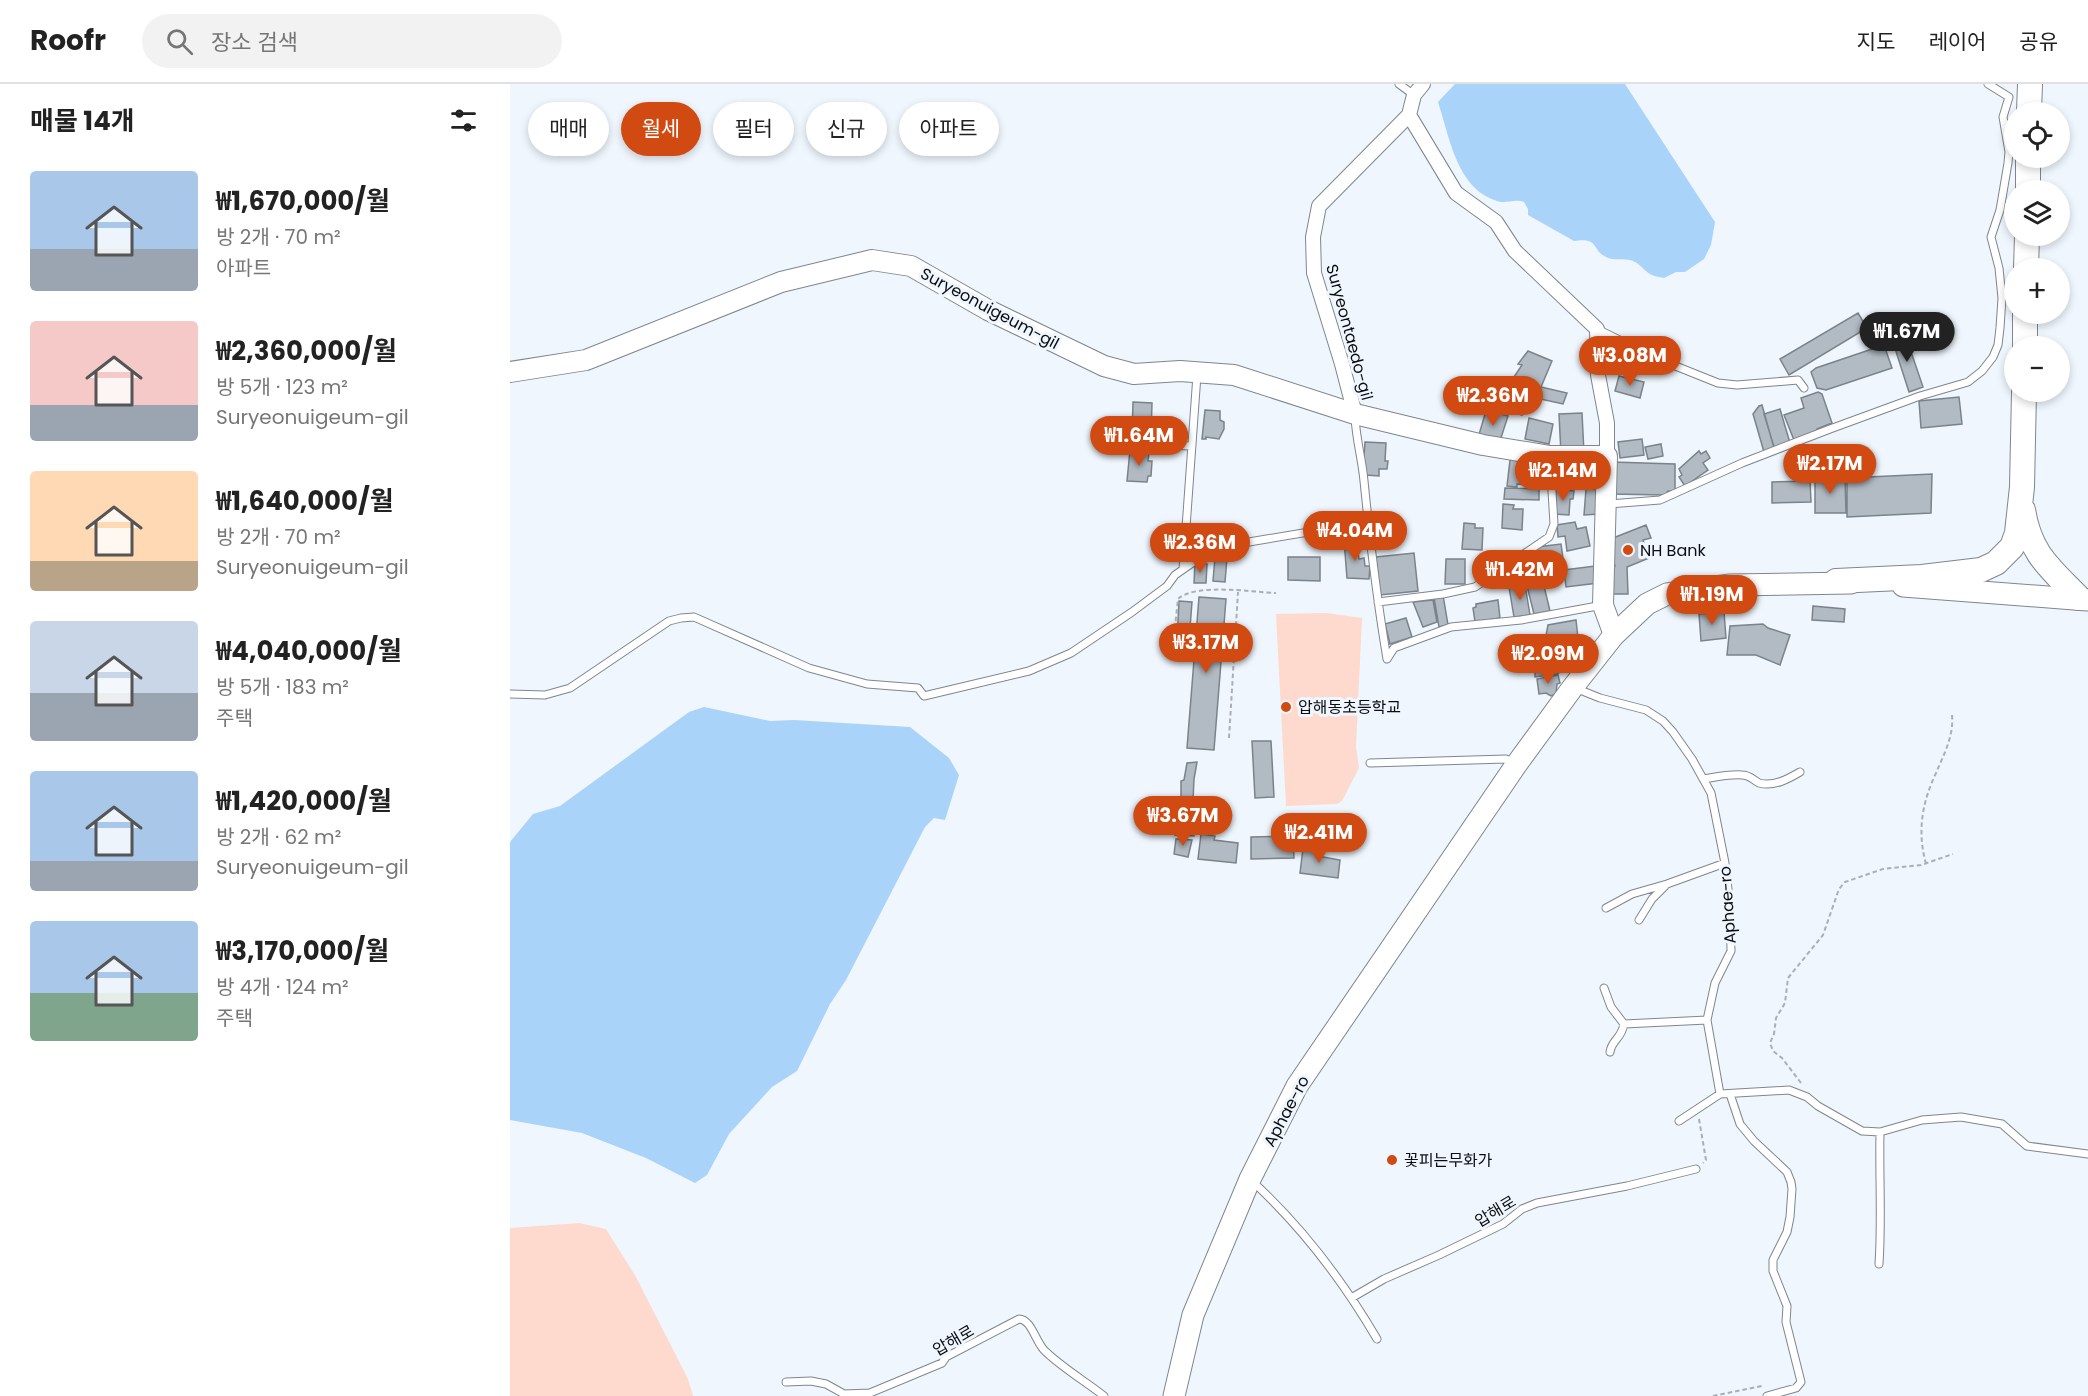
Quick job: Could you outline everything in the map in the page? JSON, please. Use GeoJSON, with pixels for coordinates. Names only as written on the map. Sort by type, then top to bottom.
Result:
{"type":"FeatureCollection","features":[{"type":"Feature","properties":{"kind":"highway"},"geometry":{"type":"LineString","coordinates":[[2029,102],[2030,84]]}},
{"type":"Feature","properties":{"kind":"highway"},"geometry":{"type":"LineString","coordinates":[[2024,402],[2022,487],[2023,512],[2029,539],[2043,563],[2083,599]]}},
{"type":"Feature","properties":{"kind":"highway"},"geometry":{"type":"LineString","coordinates":[[1836,581],[1922,577],[1981,570],[1996,562],[2012,547],[2017,533],[2022,487]]}},
{"type":"Feature","properties":{"kind":"main road","name":"Aphae-ro"},"geometry":{"type":"LineString","coordinates":[[1174,1396],[1193,1315],[1250,1179],[1297,1086],[1516,765],[1614,635],[1647,604],[1667,594],[1730,585],[1836,581],[2083,599]]}},
{"type":"Feature","properties":{"kind":"street"},"geometry":{"type":"LineString","coordinates":[[1419,89],[1409,115],[1456,193],[1496,222],[1515,250],[1597,329],[1598,375],[1607,423],[1603,605],[1614,635]]}},
{"type":"Feature","properties":{"kind":"street","name":"Suryeontaedo-gil"},"geometry":{"type":"LineString","coordinates":[[1355,414],[1314,273],[1312,237],[1319,206],[1409,115]]}},
{"type":"Feature","properties":{"kind":"street","name":"Suryeonuigeum-gil"},"geometry":{"type":"LineString","coordinates":[[510,372],[586,360],[781,282],[872,260],[911,266],[988,310],[1104,366],[1134,374],[1180,370],[1234,375],[1355,414],[1483,445],[1550,456],[1607,456]]}},
{"type":"Feature","properties":{"kind":"lane"},"geometry":{"type":"LineString","coordinates":[[1399,84],[1419,89]]}},
{"type":"Feature","properties":{"kind":"lane"},"geometry":{"type":"LineString","coordinates":[[1606,504],[1660,500],[1742,463],[1830,429],[1920,396],[1968,382],[1982,371],[1993,357],[1999,337],[2002,298],[1999,268],[1991,237],[2000,210],[2009,152],[2003,117],[2009,97],[1988,84]]}},
{"type":"Feature","properties":{"kind":"lane"},"geometry":{"type":"LineString","coordinates":[[1597,329],[1658,359],[1711,381],[1737,385],[1798,380],[1804,388]]}},
{"type":"Feature","properties":{"kind":"lane"},"geometry":{"type":"LineString","coordinates":[[1183,570],[1197,372]]}},
{"type":"Feature","properties":{"kind":"lane"},"geometry":{"type":"LineString","coordinates":[[1355,414],[1378,602],[1388,659],[1394,648],[1451,627],[1521,620],[1603,605]]}},
{"type":"Feature","properties":{"kind":"lane"},"geometry":{"type":"LineString","coordinates":[[1132,444],[1192,446]]}},
{"type":"Feature","properties":{"kind":"lane"},"geometry":{"type":"LineString","coordinates":[[1378,602],[1443,594],[1475,587],[1550,537],[1554,524],[1550,456]]}},
{"type":"Feature","properties":{"kind":"lane"},"geometry":{"type":"LineString","coordinates":[[510,694],[545,695],[570,688],[669,621],[694,617],[809,668],[867,684],[918,688],[924,696],[1029,671],[1071,653],[1167,586],[1175,575],[1211,550],[1368,522]]}},
{"type":"Feature","properties":{"kind":"lane","name":"Aphae-ro"},"geometry":{"type":"LineString","coordinates":[[1573,687],[1600,698],[1646,710],[1663,721],[1673,732],[1704,779],[1711,794],[1725,863],[1730,907],[1731,951],[1715,983],[1707,1020],[1720,1094]]}},
{"type":"Feature","properties":{"kind":"lane"},"geometry":{"type":"LineString","coordinates":[[1370,763],[1506,759],[1516,765]]}},
{"type":"Feature","properties":{"kind":"lane"},"geometry":{"type":"LineString","coordinates":[[1704,779],[1742,775],[1749,776],[1758,782],[1768,783],[1785,781],[1800,772]]}},
{"type":"Feature","properties":{"kind":"lane"},"geometry":{"type":"LineString","coordinates":[[1606,908],[1632,894],[1725,863]]}},
{"type":"Feature","properties":{"kind":"lane"},"geometry":{"type":"LineString","coordinates":[[1639,920],[1652,899],[1667,884]]}},
{"type":"Feature","properties":{"kind":"lane"},"geometry":{"type":"LineString","coordinates":[[1604,988],[1611,1007],[1624,1024],[1622,1034],[1614,1042],[1610,1052]]}},
{"type":"Feature","properties":{"kind":"lane"},"geometry":{"type":"LineString","coordinates":[[1624,1024],[1707,1020]]}},
{"type":"Feature","properties":{"kind":"lane"},"geometry":{"type":"LineString","coordinates":[[1680,1121],[1720,1094],[1789,1090],[1807,1097],[1862,1131],[1880,1132],[1922,1120],[1961,1117],[2002,1124],[2027,1146],[2088,1154]]}},
{"type":"Feature","properties":{"kind":"lane"},"geometry":{"type":"LineString","coordinates":[[1730,1094],[1740,1125],[1754,1142],[1787,1172],[1792,1189],[1787,1232],[1773,1260],[1773,1271],[1787,1306],[1786,1322],[1801,1382],[1796,1388],[1767,1396]]}},
{"type":"Feature","properties":{"kind":"lane"},"geometry":{"type":"LineString","coordinates":[[1879,1264],[1882,1230],[1879,1178],[1880,1132]]}},
{"type":"Feature","properties":{"kind":"lane","name":"압해로"},"geometry":{"type":"LineString","coordinates":[[1353,1297],[1384,1279],[1503,1224],[1522,1209],[1530,1206],[1696,1169]]}},
{"type":"Feature","properties":{"kind":"lane"},"geometry":{"type":"LineString","coordinates":[[1250,1179],[1312,1245],[1353,1297],[1377,1339]]}},
{"type":"Feature","properties":{"kind":"lane","name":"압해로"},"geometry":{"type":"LineString","coordinates":[[786,1382],[811,1381],[826,1384],[843,1394],[870,1393],[942,1363],[946,1357],[1019,1319],[1025,1319],[1045,1351],[1104,1396]]}},
{"type":"Feature","properties":{"kind":"path"},"geometry":{"type":"LineString","coordinates":[[1174,636],[1178,599],[1181,596],[1204,591],[1276,593]]}},
{"type":"Feature","properties":{"kind":"path"},"geometry":{"type":"LineString","coordinates":[[1229,738],[1238,592]]}},
{"type":"Feature","properties":{"kind":"path"},"geometry":{"type":"LineString","coordinates":[[1926,864],[1920,833],[1921,814],[1952,733],[1952,715]]}},
{"type":"Feature","properties":{"kind":"path"},"geometry":{"type":"LineString","coordinates":[[1807,1097],[1802,1084],[1782,1058],[1773,1051],[1770,1043],[1776,1018],[1785,1003],[1788,978],[1823,935],[1839,889],[1845,882],[1883,869],[1926,864],[1953,854]]}},
{"type":"Feature","properties":{"kind":"path"},"geometry":{"type":"LineString","coordinates":[[1696,1169],[1706,1160],[1698,1111]]}},
{"type":"Feature","properties":{"kind":"path"},"geometry":{"type":"LineString","coordinates":[[1713,1396],[1767,1385]]}},
{"type":"Feature","properties":{"kind":"shaded area"},"geometry":{"type":"Polygon","coordinates":[[[1326,613],[1362,618],[1356,747],[1359,768],[1342,801],[1337,804],[1286,806],[1276,614],[1326,613]]]}},
{"type":"Feature","properties":{"kind":"shaded area"},"geometry":{"type":"Polygon","coordinates":[[[579,1223],[606,1229],[636,1277],[688,1379],[693,1396],[510,1396],[510,1228],[579,1223]]]}},
{"type":"Feature","properties":{"kind":"water"},"geometry":{"type":"Polygon","coordinates":[[[1455,84],[1625,84],[1715,222],[1711,245],[1704,259],[1685,272],[1676,272],[1664,278],[1654,276],[1633,261],[1606,257],[1592,242],[1574,241],[1528,215],[1524,202],[1501,202],[1486,196],[1474,187],[1458,162],[1438,102],[1455,84]]]}},
{"type":"Feature","properties":{"kind":"water"},"geometry":{"type":"Polygon","coordinates":[[[704,707],[770,721],[794,720],[910,727],[949,758],[959,775],[945,820],[934,818],[925,827],[846,980],[830,1004],[797,1071],[772,1087],[729,1134],[707,1175],[695,1183],[646,1158],[582,1133],[510,1120],[510,842],[533,814],[560,806],[689,712],[704,707]]]}},
{"type":"Feature","properties":{"kind":"building"},"geometry":{"type":"Polygon","coordinates":[[[1858,313],[1867,328],[1789,375],[1780,359],[1858,313]]]}},
{"type":"Feature","properties":{"kind":"building"},"geometry":{"type":"Polygon","coordinates":[[[1905,334],[1923,387],[1909,392],[1892,339],[1905,334]]]}},
{"type":"Feature","properties":{"kind":"building"},"geometry":{"type":"Polygon","coordinates":[[[1884,345],[1892,368],[1826,390],[1817,388],[1811,372],[1816,368],[1884,345]]]}},
{"type":"Feature","properties":{"kind":"building"},"geometry":{"type":"Polygon","coordinates":[[[1528,351],[1552,361],[1541,387],[1567,393],[1563,404],[1536,398],[1513,387],[1512,380],[1522,365],[1518,364],[1528,351]]]}},
{"type":"Feature","properties":{"kind":"building"},"geometry":{"type":"Polygon","coordinates":[[[1619,376],[1644,382],[1640,398],[1615,391],[1619,376]]]}},
{"type":"Feature","properties":{"kind":"building"},"geometry":{"type":"Polygon","coordinates":[[[1818,392],[1822,394],[1832,423],[1817,429],[1818,432],[1794,440],[1784,415],[1804,408],[1801,398],[1818,392]]]}},
{"type":"Feature","properties":{"kind":"building"},"geometry":{"type":"Polygon","coordinates":[[[1498,396],[1525,404],[1522,415],[1495,407],[1498,396]]]}},
{"type":"Feature","properties":{"kind":"building"},"geometry":{"type":"Polygon","coordinates":[[[1959,397],[1962,424],[1921,428],[1919,401],[1959,397]]]}},
{"type":"Feature","properties":{"kind":"building"},"geometry":{"type":"Polygon","coordinates":[[[1133,402],[1152,403],[1151,437],[1132,437],[1133,402]]]}},
{"type":"Feature","properties":{"kind":"building"},"geometry":{"type":"Polygon","coordinates":[[[1762,405],[1774,448],[1764,452],[1753,414],[1762,405]]]}},
{"type":"Feature","properties":{"kind":"building"},"geometry":{"type":"Polygon","coordinates":[[[1780,409],[1790,443],[1774,447],[1764,414],[1780,409]]]}},
{"type":"Feature","properties":{"kind":"building"},"geometry":{"type":"Polygon","coordinates":[[[1205,410],[1220,411],[1220,420],[1224,422],[1224,429],[1219,439],[1206,437],[1202,439],[1205,410]]]}},
{"type":"Feature","properties":{"kind":"building"},"geometry":{"type":"Polygon","coordinates":[[[1491,411],[1508,416],[1499,444],[1478,438],[1485,414],[1490,415],[1491,411]]]}},
{"type":"Feature","properties":{"kind":"building"},"geometry":{"type":"Polygon","coordinates":[[[1582,413],[1584,453],[1561,454],[1559,414],[1582,413]]]}},
{"type":"Feature","properties":{"kind":"building"},"geometry":{"type":"Polygon","coordinates":[[[1529,418],[1553,424],[1549,444],[1525,439],[1529,418]]]}},
{"type":"Feature","properties":{"kind":"building"},"geometry":{"type":"Polygon","coordinates":[[[1642,439],[1644,455],[1620,458],[1618,442],[1642,439]]]}},
{"type":"Feature","properties":{"kind":"building"},"geometry":{"type":"Polygon","coordinates":[[[1365,442],[1386,443],[1387,469],[1379,469],[1379,476],[1366,475],[1366,471],[1363,471],[1365,442]]]}},
{"type":"Feature","properties":{"kind":"building"},"geometry":{"type":"Polygon","coordinates":[[[1661,444],[1663,456],[1648,459],[1645,447],[1661,444]]]}},
{"type":"Feature","properties":{"kind":"building"},"geometry":{"type":"Polygon","coordinates":[[[1130,450],[1149,452],[1148,461],[1152,461],[1151,476],[1148,476],[1147,482],[1127,481],[1130,450]]]}},
{"type":"Feature","properties":{"kind":"building"},"geometry":{"type":"Polygon","coordinates":[[[1699,451],[1701,454],[1706,451],[1710,458],[1703,463],[1708,470],[1685,486],[1679,477],[1682,475],[1679,469],[1699,451]]]}},
{"type":"Feature","properties":{"kind":"building"},"geometry":{"type":"Polygon","coordinates":[[[1510,460],[1530,462],[1528,485],[1507,486],[1510,460]]]}},
{"type":"Feature","properties":{"kind":"building"},"geometry":{"type":"Polygon","coordinates":[[[1612,462],[1675,464],[1675,492],[1668,491],[1665,495],[1611,494],[1612,462]]]}},
{"type":"Feature","properties":{"kind":"building"},"geometry":{"type":"Polygon","coordinates":[[[1554,463],[1563,469],[1563,487],[1550,487],[1554,463]]]}},
{"type":"Feature","properties":{"kind":"building"},"geometry":{"type":"Polygon","coordinates":[[[1568,465],[1591,466],[1590,484],[1567,485],[1568,465]]]}},
{"type":"Feature","properties":{"kind":"building"},"geometry":{"type":"Polygon","coordinates":[[[1932,474],[1931,513],[1847,517],[1847,478],[1932,474]]]}},
{"type":"Feature","properties":{"kind":"building"},"geometry":{"type":"Polygon","coordinates":[[[1845,477],[1846,513],[1815,513],[1815,478],[1845,477]]]}},
{"type":"Feature","properties":{"kind":"building"},"geometry":{"type":"Polygon","coordinates":[[[1810,481],[1811,502],[1772,503],[1772,482],[1810,481]]]}},
{"type":"Feature","properties":{"kind":"building"},"geometry":{"type":"Polygon","coordinates":[[[1505,488],[1539,489],[1539,500],[1504,499],[1505,488]]]}},
{"type":"Feature","properties":{"kind":"building"},"geometry":{"type":"Polygon","coordinates":[[[1556,489],[1574,491],[1573,499],[1570,499],[1569,515],[1554,514],[1556,489]]]}},
{"type":"Feature","properties":{"kind":"building"},"geometry":{"type":"Polygon","coordinates":[[[1586,489],[1600,490],[1599,514],[1584,515],[1586,489]]]}},
{"type":"Feature","properties":{"kind":"building"},"geometry":{"type":"Polygon","coordinates":[[[1503,504],[1514,505],[1513,509],[1523,509],[1522,530],[1502,528],[1503,504]]]}},
{"type":"Feature","properties":{"kind":"building"},"geometry":{"type":"Polygon","coordinates":[[[1575,522],[1577,529],[1586,527],[1590,546],[1567,551],[1565,536],[1558,537],[1557,525],[1575,522]]]}},
{"type":"Feature","properties":{"kind":"building"},"geometry":{"type":"Polygon","coordinates":[[[1464,523],[1475,524],[1475,528],[1483,528],[1482,550],[1462,549],[1464,523]]]}},
{"type":"Feature","properties":{"kind":"building"},"geometry":{"type":"Polygon","coordinates":[[[1646,525],[1651,538],[1643,540],[1649,558],[1627,567],[1628,594],[1607,594],[1608,566],[1615,566],[1608,540],[1646,525]]]}},
{"type":"Feature","properties":{"kind":"building"},"geometry":{"type":"Polygon","coordinates":[[[1356,538],[1359,559],[1364,558],[1365,566],[1370,566],[1369,579],[1347,578],[1344,540],[1356,538]]]}},
{"type":"Feature","properties":{"kind":"building"},"geometry":{"type":"Polygon","coordinates":[[[1561,544],[1564,566],[1543,569],[1542,556],[1538,557],[1537,547],[1561,544]]]}},
{"type":"Feature","properties":{"kind":"building"},"geometry":{"type":"Polygon","coordinates":[[[1414,553],[1418,591],[1380,595],[1376,557],[1414,553]]]}},
{"type":"Feature","properties":{"kind":"building"},"geometry":{"type":"Polygon","coordinates":[[[1535,554],[1539,571],[1544,569],[1546,577],[1526,581],[1520,557],[1535,554]]]}},
{"type":"Feature","properties":{"kind":"building"},"geometry":{"type":"Polygon","coordinates":[[[1215,557],[1227,558],[1225,582],[1213,581],[1215,557]]]}},
{"type":"Feature","properties":{"kind":"building"},"geometry":{"type":"Polygon","coordinates":[[[1288,557],[1320,557],[1320,581],[1288,580],[1288,557]]]}},
{"type":"Feature","properties":{"kind":"building"},"geometry":{"type":"Polygon","coordinates":[[[1446,559],[1465,559],[1465,584],[1445,584],[1446,559]]]}},
{"type":"Feature","properties":{"kind":"building"},"geometry":{"type":"Polygon","coordinates":[[[1195,564],[1207,564],[1206,583],[1194,583],[1195,564]]]}},
{"type":"Feature","properties":{"kind":"building"},"geometry":{"type":"Polygon","coordinates":[[[1519,566],[1520,582],[1510,584],[1509,568],[1519,566]]]}},
{"type":"Feature","properties":{"kind":"building"},"geometry":{"type":"Polygon","coordinates":[[[1595,566],[1598,583],[1566,587],[1564,570],[1595,566]]]}},
{"type":"Feature","properties":{"kind":"building"},"geometry":{"type":"Polygon","coordinates":[[[1543,582],[1550,611],[1534,614],[1527,586],[1543,582]]]}},
{"type":"Feature","properties":{"kind":"building"},"geometry":{"type":"Polygon","coordinates":[[[1525,585],[1530,615],[1514,617],[1509,587],[1525,585]]]}},
{"type":"Feature","properties":{"kind":"building"},"geometry":{"type":"Polygon","coordinates":[[[1443,595],[1448,625],[1439,627],[1434,597],[1443,595]]]}},
{"type":"Feature","properties":{"kind":"building"},"geometry":{"type":"Polygon","coordinates":[[[1199,597],[1226,599],[1214,750],[1187,748],[1199,597]]]}},
{"type":"Feature","properties":{"kind":"building"},"geometry":{"type":"Polygon","coordinates":[[[1433,600],[1437,622],[1423,627],[1413,602],[1433,600]]]}},
{"type":"Feature","properties":{"kind":"building"},"geometry":{"type":"Polygon","coordinates":[[[1498,600],[1500,618],[1475,622],[1473,608],[1476,604],[1498,600]]]}},
{"type":"Feature","properties":{"kind":"building"},"geometry":{"type":"Polygon","coordinates":[[[1179,601],[1192,602],[1189,641],[1177,640],[1179,601]]]}},
{"type":"Feature","properties":{"kind":"building"},"geometry":{"type":"Polygon","coordinates":[[[1813,606],[1845,609],[1844,622],[1812,620],[1813,606]]]}},
{"type":"Feature","properties":{"kind":"building"},"geometry":{"type":"Polygon","coordinates":[[[1724,612],[1726,638],[1701,641],[1699,614],[1724,612]]]}},
{"type":"Feature","properties":{"kind":"building"},"geometry":{"type":"Polygon","coordinates":[[[1406,618],[1412,637],[1390,644],[1385,624],[1406,618]]]}},
{"type":"Feature","properties":{"kind":"building"},"geometry":{"type":"Polygon","coordinates":[[[1576,620],[1578,638],[1570,652],[1542,656],[1548,625],[1576,620]]]}},
{"type":"Feature","properties":{"kind":"building"},"geometry":{"type":"Polygon","coordinates":[[[1763,624],[1768,628],[1790,635],[1780,665],[1756,655],[1727,655],[1730,626],[1763,624]]]}},
{"type":"Feature","properties":{"kind":"building"},"geometry":{"type":"Polygon","coordinates":[[[1567,653],[1568,660],[1558,674],[1535,677],[1535,659],[1567,653]]]}},
{"type":"Feature","properties":{"kind":"building"},"geometry":{"type":"Polygon","coordinates":[[[1558,675],[1560,683],[1557,684],[1556,694],[1551,696],[1546,693],[1539,694],[1537,679],[1558,675]]]}},
{"type":"Feature","properties":{"kind":"building"},"geometry":{"type":"Polygon","coordinates":[[[1252,741],[1271,741],[1274,797],[1255,798],[1252,741]]]}},
{"type":"Feature","properties":{"kind":"building"},"geometry":{"type":"Polygon","coordinates":[[[1197,762],[1193,800],[1181,800],[1181,781],[1184,780],[1187,763],[1197,762]]]}},
{"type":"Feature","properties":{"kind":"building"},"geometry":{"type":"Polygon","coordinates":[[[1180,805],[1196,806],[1194,836],[1175,835],[1175,824],[1179,825],[1179,815],[1176,814],[1180,805]]]}},
{"type":"Feature","properties":{"kind":"building"},"geometry":{"type":"Polygon","coordinates":[[[1201,834],[1215,836],[1214,840],[1238,843],[1236,863],[1198,859],[1201,834]]]}},
{"type":"Feature","properties":{"kind":"building"},"geometry":{"type":"Polygon","coordinates":[[[1293,836],[1294,858],[1251,859],[1251,837],[1293,836]]]}},
{"type":"Feature","properties":{"kind":"building"},"geometry":{"type":"Polygon","coordinates":[[[1176,839],[1192,840],[1188,857],[1174,854],[1176,839]]]}},
{"type":"Feature","properties":{"kind":"building"},"geometry":{"type":"Polygon","coordinates":[[[1303,848],[1318,850],[1318,856],[1340,860],[1338,878],[1300,873],[1303,848]]]}},
{"type":"Feature","properties":{"kind":"place","name":"NH Bank"},"geometry":{"type":"Point","coordinates":[1628,550]}},
{"type":"Feature","properties":{"kind":"place","name":"압해동초등학교"},"geometry":{"type":"Point","coordinates":[1286,707]}},
{"type":"Feature","properties":{"kind":"place","name":"꽃피는무화가"},"geometry":{"type":"Point","coordinates":[1392,1160]}}]}
